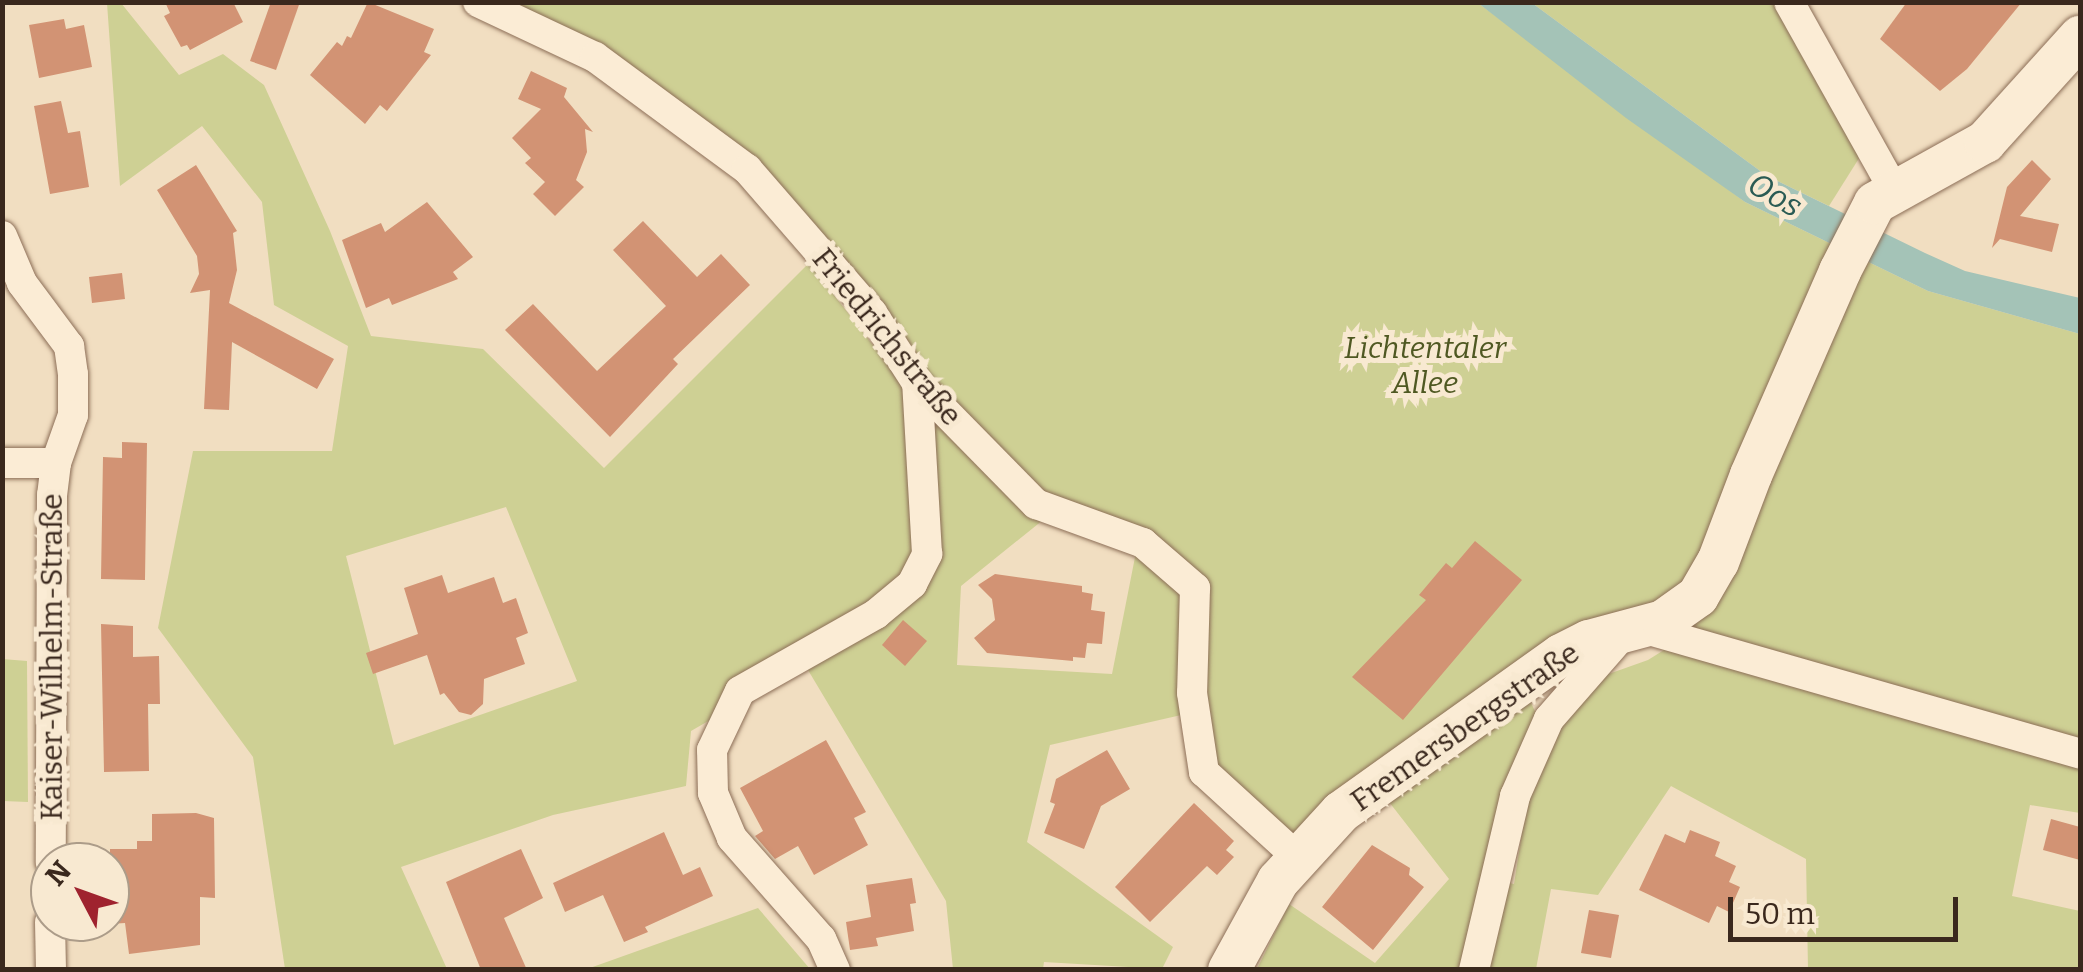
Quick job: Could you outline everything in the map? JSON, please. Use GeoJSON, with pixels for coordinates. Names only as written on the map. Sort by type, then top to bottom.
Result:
{"type":"FeatureCollection","features":[{"type":"Feature","properties":{"kind":"main road"},"geometry":{"type":"LineString","coordinates":[[1894,190],[1985,142],[2080,38]]}},
{"type":"Feature","properties":{"kind":"main road","name":"Fremersbergstraße"},"geometry":{"type":"LineString","coordinates":[[1228,970],[1258,913],[1296,856],[1341,812],[1526,677],[1589,641],[1634,630],[1686,607],[1714,572],[1856,237],[1875,203],[1894,190]]}},
{"type":"Feature","properties":{"kind":"street","name":"Friedrichstraße"},"geometry":{"type":"LineString","coordinates":[[478,2],[595,57],[746,170],[872,313],[916,383],[1036,504],[1143,543],[1195,588],[1192,693],[1204,772],[1296,856]]}},
{"type":"Feature","properties":{"kind":"street"},"geometry":{"type":"LineString","coordinates":[[1788,2],[1894,190]]}},
{"type":"Feature","properties":{"kind":"street","name":"Kaiser-Wilhelm-Straße"},"geometry":{"type":"LineString","coordinates":[[2,236],[22,283],[70,346],[73,415],[56,463],[52,495],[50,842]]}},
{"type":"Feature","properties":{"kind":"street"},"geometry":{"type":"LineString","coordinates":[[836,970],[821,939],[732,838],[713,793],[712,750],[740,691],[876,614],[912,584],[927,554],[916,383]]}},
{"type":"Feature","properties":{"kind":"street"},"geometry":{"type":"LineString","coordinates":[[2,463],[56,463]]}},
{"type":"Feature","properties":{"kind":"street"},"geometry":{"type":"LineString","coordinates":[[1474,970],[1515,796],[1549,719],[1634,630],[2080,754]]}},
{"type":"Feature","properties":{"kind":"street"},"geometry":{"type":"LineString","coordinates":[[50,942],[51,970]]}},
{"type":"Feature","properties":{"kind":"green space"},"geometry":{"type":"Polygon","coordinates":[[[107,3],[121,3],[179,75],[223,54],[264,85],[330,231],[371,336],[483,349],[604,468],[809,263],[891,368],[1043,520],[961,586],[957,665],[1112,674],[1137,547],[1191,589],[1190,713],[1050,745],[1027,842],[1173,947],[1162,969],[1044,962],[1043,969],[953,969],[946,901],[805,665],[691,731],[686,786],[553,815],[401,867],[447,969],[285,969],[253,757],[158,628],[193,451],[332,451],[348,346],[274,305],[262,202],[202,126],[120,186],[107,3]],[[506,507],[346,556],[394,745],[577,681],[506,507]]]}},
{"type":"Feature","properties":{"kind":"green space","name":"Lichtentaler Allee"},"geometry":{"type":"Polygon","coordinates":[[[478,3],[1478,3],[1745,202],[1928,291],[2080,334],[2080,813],[2030,805],[2012,896],[2080,911],[2080,969],[1808,969],[1806,859],[1671,786],[1598,895],[1551,889],[1536,969],[1257,969],[1289,904],[1375,963],[1449,879],[1386,798],[1525,690],[1540,722],[1485,878],[1514,884],[1527,800],[1559,729],[1603,676],[1648,660],[1680,640],[1642,628],[1589,641],[1561,655],[1341,812],[1296,856],[1204,772],[1192,693],[1195,588],[1143,543],[1036,504],[917,383],[872,313],[746,169],[595,57],[478,3]]]}},
{"type":"Feature","properties":{"kind":"green space"},"geometry":{"type":"Polygon","coordinates":[[[1532,3],[1789,3],[1868,144],[1829,206],[1767,176],[1532,3]]]}},
{"type":"Feature","properties":{"kind":"green space"},"geometry":{"type":"Polygon","coordinates":[[[2,659],[27,661],[28,802],[3,801],[2,659]]]}},
{"type":"Feature","properties":{"kind":"green space"},"geometry":{"type":"Polygon","coordinates":[[[758,908],[810,969],[587,969],[758,908]]]}},
{"type":"Feature","properties":{"kind":"water","name":"Oos"},"geometry":{"type":"Polygon","coordinates":[[[1478,3],[1532,3],[1767,176],[1965,271],[2080,298],[2080,334],[1928,291],[1745,202],[1626,118],[1478,3]]]}},
{"type":"Feature","properties":{"kind":"building"},"geometry":{"type":"Polygon","coordinates":[[[165,2],[233,2],[243,22],[190,50],[187,45],[181,47],[164,16],[170,13],[165,2]]]}},
{"type":"Feature","properties":{"kind":"building"},"geometry":{"type":"Polygon","coordinates":[[[271,2],[300,2],[276,70],[250,61],[271,2]]]}},
{"type":"Feature","properties":{"kind":"building"},"geometry":{"type":"Polygon","coordinates":[[[368,2],[434,29],[424,52],[431,55],[387,111],[380,105],[365,124],[310,75],[337,42],[342,46],[347,36],[351,38],[368,2]]]}},
{"type":"Feature","properties":{"kind":"building"},"geometry":{"type":"Polygon","coordinates":[[[1907,2],[2022,2],[1967,69],[1940,91],[1880,39],[1907,2]]]}},
{"type":"Feature","properties":{"kind":"building"},"geometry":{"type":"Polygon","coordinates":[[[64,19],[66,29],[84,25],[92,67],[39,78],[29,25],[64,19]]]}},
{"type":"Feature","properties":{"kind":"building"},"geometry":{"type":"Polygon","coordinates":[[[531,71],[567,88],[564,97],[593,132],[585,129],[587,152],[576,180],[584,187],[555,216],[533,194],[545,182],[525,163],[531,158],[512,138],[541,109],[518,99],[531,71]]]}},
{"type":"Feature","properties":{"kind":"building"},"geometry":{"type":"Polygon","coordinates":[[[61,101],[68,133],[80,131],[89,187],[50,194],[34,106],[61,101]]]}},
{"type":"Feature","properties":{"kind":"building"},"geometry":{"type":"Polygon","coordinates":[[[2032,160],[2051,179],[2020,216],[2059,224],[2052,252],[2000,239],[1992,248],[2007,187],[2032,160]]]}},
{"type":"Feature","properties":{"kind":"building"},"geometry":{"type":"Polygon","coordinates":[[[196,165],[237,231],[233,233],[237,270],[229,303],[334,359],[317,389],[232,342],[229,410],[204,409],[210,290],[190,293],[199,274],[197,256],[157,190],[196,165]]]}},
{"type":"Feature","properties":{"kind":"building"},"geometry":{"type":"Polygon","coordinates":[[[427,202],[473,257],[453,272],[458,279],[392,305],[389,298],[366,308],[342,240],[381,223],[385,232],[427,202]]]}},
{"type":"Feature","properties":{"kind":"building"},"geometry":{"type":"Polygon","coordinates":[[[643,221],[697,277],[721,254],[750,285],[673,359],[678,364],[610,437],[505,330],[533,304],[597,371],[666,306],[613,250],[643,221]]]}},
{"type":"Feature","properties":{"kind":"building"},"geometry":{"type":"Polygon","coordinates":[[[122,273],[125,299],[92,303],[89,277],[122,273]]]}},
{"type":"Feature","properties":{"kind":"building"},"geometry":{"type":"Polygon","coordinates":[[[122,442],[147,443],[145,580],[101,579],[103,457],[122,458],[122,442]]]}},
{"type":"Feature","properties":{"kind":"building"},"geometry":{"type":"Polygon","coordinates":[[[1475,541],[1522,580],[1403,720],[1352,677],[1426,600],[1419,595],[1446,563],[1452,568],[1475,541]]]}},
{"type":"Feature","properties":{"kind":"building"},"geometry":{"type":"Polygon","coordinates":[[[995,574],[1082,586],[1082,592],[1093,594],[1091,610],[1105,612],[1102,644],[1087,643],[1085,658],[1073,657],[1073,661],[987,653],[974,638],[995,620],[992,599],[978,585],[995,574]]]}},
{"type":"Feature","properties":{"kind":"building"},"geometry":{"type":"Polygon","coordinates":[[[442,575],[448,593],[494,577],[503,603],[516,598],[528,633],[516,638],[525,664],[484,679],[483,704],[471,715],[459,712],[444,693],[440,695],[427,655],[373,674],[366,653],[418,634],[404,588],[442,575]]]}},
{"type":"Feature","properties":{"kind":"building"},"geometry":{"type":"Polygon","coordinates":[[[903,620],[927,641],[905,666],[882,645],[903,620]]]}},
{"type":"Feature","properties":{"kind":"building"},"geometry":{"type":"Polygon","coordinates":[[[101,624],[133,626],[133,657],[159,656],[160,704],[148,704],[149,771],[104,772],[101,624]]]}},
{"type":"Feature","properties":{"kind":"building"},"geometry":{"type":"Polygon","coordinates":[[[826,740],[866,812],[854,818],[868,845],[814,875],[798,846],[775,859],[755,836],[763,831],[740,788],[826,740]]]}},
{"type":"Feature","properties":{"kind":"building"},"geometry":{"type":"Polygon","coordinates":[[[1107,750],[1130,789],[1101,806],[1084,849],[1044,833],[1055,804],[1050,802],[1056,779],[1107,750]]]}},
{"type":"Feature","properties":{"kind":"building"},"geometry":{"type":"Polygon","coordinates":[[[1194,803],[1234,841],[1226,850],[1234,857],[1217,875],[1207,866],[1150,922],[1115,887],[1194,803]]]}},
{"type":"Feature","properties":{"kind":"building"},"geometry":{"type":"Polygon","coordinates":[[[196,813],[214,818],[215,898],[200,897],[200,945],[129,954],[130,849],[137,849],[137,841],[152,841],[152,814],[196,813]]]}},
{"type":"Feature","properties":{"kind":"building"},"geometry":{"type":"Polygon","coordinates":[[[2051,819],[2080,827],[2080,860],[2043,850],[2051,819]]]}},
{"type":"Feature","properties":{"kind":"building"},"geometry":{"type":"Polygon","coordinates":[[[1690,830],[1720,842],[1715,856],[1736,866],[1729,882],[1740,887],[1729,912],[1717,906],[1709,923],[1639,890],[1665,834],[1685,843],[1690,830]]]}},
{"type":"Feature","properties":{"kind":"building"},"geometry":{"type":"Polygon","coordinates":[[[664,832],[683,875],[700,867],[713,896],[645,927],[648,932],[624,942],[603,895],[565,912],[553,883],[664,832]]]}},
{"type":"Feature","properties":{"kind":"building"},"geometry":{"type":"Polygon","coordinates":[[[1372,845],[1410,868],[1409,875],[1424,887],[1373,950],[1322,907],[1372,845]]]}},
{"type":"Feature","properties":{"kind":"building"},"geometry":{"type":"Polygon","coordinates":[[[521,849],[543,898],[504,918],[527,970],[481,970],[446,882],[521,849]]]}},
{"type":"Feature","properties":{"kind":"building"},"geometry":{"type":"Polygon","coordinates":[[[912,878],[916,903],[910,904],[914,931],[876,938],[878,946],[850,950],[846,922],[871,917],[866,885],[912,878]]]}},
{"type":"Feature","properties":{"kind":"building"},"geometry":{"type":"Polygon","coordinates":[[[1589,910],[1619,915],[1611,958],[1581,953],[1589,910]]]}}]}
